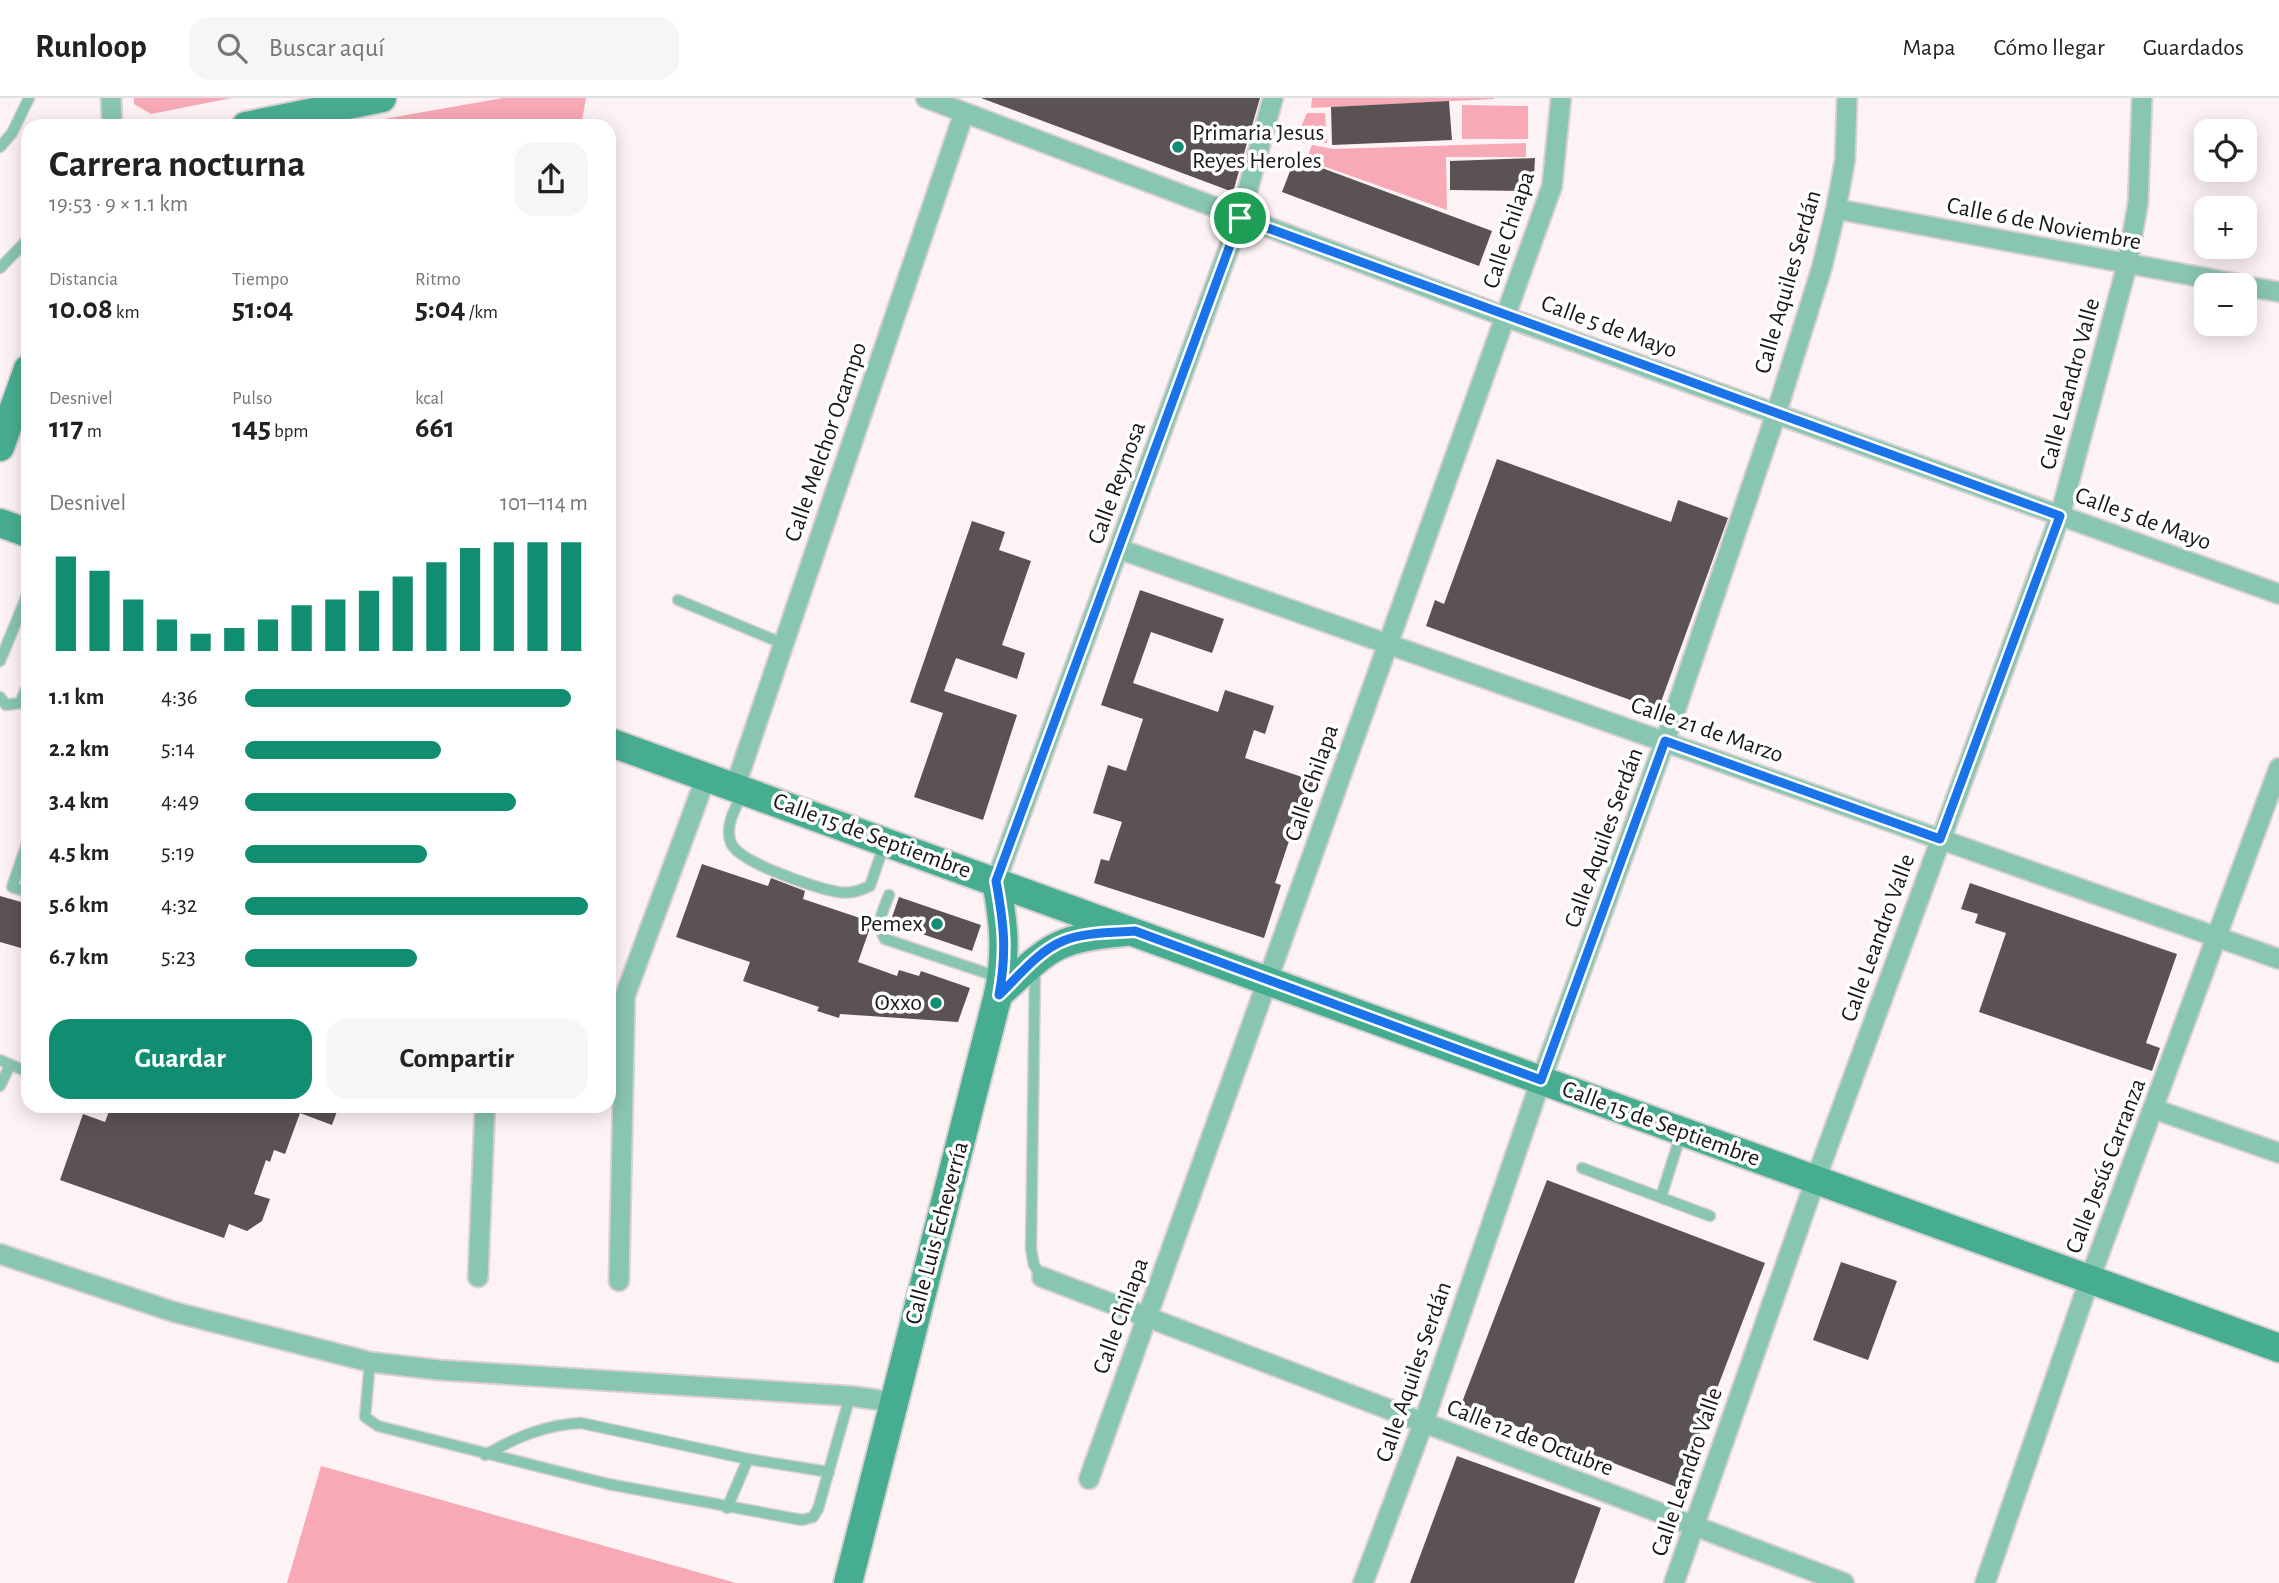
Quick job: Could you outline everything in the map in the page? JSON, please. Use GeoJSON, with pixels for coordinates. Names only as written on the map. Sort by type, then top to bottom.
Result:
{"type":"FeatureCollection","features":[{"type":"Feature","properties":{"kind":"street"},"geometry":{"type":"LineString","coordinates":[[111,98],[112,119]]}},
{"type":"Feature","properties":{"kind":"street"},"geometry":{"type":"LineString","coordinates":[[280,119],[382,98]]}},
{"type":"Feature","properties":{"kind":"street","name":"Calle 5 de Mayo"},"geometry":{"type":"LineString","coordinates":[[926,98],[1506,317],[2279,594]]}},
{"type":"Feature","properties":{"kind":"street","name":"Calle Reynosa"},"geometry":{"type":"LineString","coordinates":[[996,881],[1240,218],[1273,98]]}},
{"type":"Feature","properties":{"kind":"street","name":"Calle Chilapa"},"geometry":{"type":"LineString","coordinates":[[1089,1479],[1270,981],[1387,643],[1552,186],[1561,98]]}},
{"type":"Feature","properties":{"kind":"street","name":"Calle Aquiles Serdán"},"geometry":{"type":"LineString","coordinates":[[1363,1583],[1423,1424],[1541,1080],[1665,741],[1776,414],[1822,267],[1836,209],[1845,160],[1847,98]]}},
{"type":"Feature","properties":{"kind":"street","name":"Calle Leandro Valle"},"geometry":{"type":"LineString","coordinates":[[1674,1583],[1815,1181],[2060,516],[2127,265],[2138,203],[2142,98]]}},
{"type":"Feature","properties":{"kind":"street","name":"Calle Melchor Ocampo"},"geometry":{"type":"LineString","coordinates":[[740,789],[784,643],[964,113]]}},
{"type":"Feature","properties":{"kind":"street","name":"Calle 6 de Noviembre"},"geometry":{"type":"LineString","coordinates":[[1836,209],[2194,276]]}},
{"type":"Feature","properties":{"kind":"street","name":"Calle 6 de Noviembre"},"geometry":{"type":"LineString","coordinates":[[2257,288],[2279,292]]}},
{"type":"Feature","properties":{"kind":"street"},"geometry":{"type":"LineString","coordinates":[[0,447],[21,388]]}},
{"type":"Feature","properties":{"kind":"street"},"geometry":{"type":"LineString","coordinates":[[0,523],[21,530]]}},
{"type":"Feature","properties":{"kind":"street","name":"Calle 21 de Marzo"},"geometry":{"type":"LineString","coordinates":[[1119,549],[2279,959]]}},
{"type":"Feature","properties":{"kind":"street","name":"Calle 15 de Septiembre"},"geometry":{"type":"LineString","coordinates":[[616,745],[2279,1348]]}},
{"type":"Feature","properties":{"kind":"street","name":"Calle Jesús Carranza"},"geometry":{"type":"LineString","coordinates":[[1985,1583],[2089,1281],[2278,774]]}},
{"type":"Feature","properties":{"kind":"street"},"geometry":{"type":"LineString","coordinates":[[619,1281],[617,995],[706,777]]}},
{"type":"Feature","properties":{"kind":"street","name":"Calle Luis Echeverría"},"geometry":{"type":"LineString","coordinates":[[848,1583],[1000,987],[1006,936],[996,881]]}},
{"type":"Feature","properties":{"kind":"street"},"geometry":{"type":"LineString","coordinates":[[1000,987],[1062,941],[1088,935],[1135,931]]}},
{"type":"Feature","properties":{"kind":"street"},"geometry":{"type":"LineString","coordinates":[[2154,1109],[2279,1153]]}},
{"type":"Feature","properties":{"kind":"street"},"geometry":{"type":"LineString","coordinates":[[478,1277],[485,1113]]}},
{"type":"Feature","properties":{"kind":"street"},"geometry":{"type":"LineString","coordinates":[[0,1254],[174,1312],[370,1362],[439,1370],[850,1396],[893,1402]]}},
{"type":"Feature","properties":{"kind":"street","name":"Calle 12 de Octubre"},"geometry":{"type":"LineString","coordinates":[[1042,1278],[1844,1583]]}},
{"type":"Feature","properties":{"kind":"lane"},"geometry":{"type":"LineString","coordinates":[[0,147],[12,133],[29,98]]}},
{"type":"Feature","properties":{"kind":"lane"},"geometry":{"type":"LineString","coordinates":[[0,268],[21,246]]}},
{"type":"Feature","properties":{"kind":"lane"},"geometry":{"type":"LineString","coordinates":[[678,600],[784,643]]}},
{"type":"Feature","properties":{"kind":"lane"},"geometry":{"type":"LineString","coordinates":[[0,661],[21,610]]}},
{"type":"Feature","properties":{"kind":"lane"},"geometry":{"type":"LineString","coordinates":[[0,697],[6,705],[21,702]]}},
{"type":"Feature","properties":{"kind":"lane"},"geometry":{"type":"LineString","coordinates":[[740,789],[731,818],[730,841],[737,852],[760,865],[839,892],[855,892],[870,886],[885,841]]}},
{"type":"Feature","properties":{"kind":"lane"},"geometry":{"type":"LineString","coordinates":[[21,861],[12,887],[21,890]]}},
{"type":"Feature","properties":{"kind":"lane"},"geometry":{"type":"LineString","coordinates":[[889,895],[879,929],[885,939],[1000,987]]}},
{"type":"Feature","properties":{"kind":"lane"},"geometry":{"type":"LineString","coordinates":[[1035,961],[1031,1249],[1034,1265],[1042,1278]]}},
{"type":"Feature","properties":{"kind":"lane"},"geometry":{"type":"LineString","coordinates":[[0,1086],[5,1062]]}},
{"type":"Feature","properties":{"kind":"lane"},"geometry":{"type":"LineString","coordinates":[[1661,1197],[1682,1132]]}},
{"type":"Feature","properties":{"kind":"lane"},"geometry":{"type":"LineString","coordinates":[[1583,1168],[1710,1216]]}},
{"type":"Feature","properties":{"kind":"lane"},"geometry":{"type":"LineString","coordinates":[[370,1362],[365,1418],[369,1423],[485,1455],[727,1508],[802,1520],[813,1517],[829,1472],[850,1396]]}},
{"type":"Feature","properties":{"kind":"lane"},"geometry":{"type":"LineString","coordinates":[[485,1455],[519,1436],[552,1424],[581,1423],[748,1459],[829,1472]]}},
{"type":"Feature","properties":{"kind":"lane"},"geometry":{"type":"LineString","coordinates":[[727,1508],[748,1459]]}},
{"type":"Feature","properties":{"kind":"shaded area"},"geometry":{"type":"Polygon","coordinates":[[[134,98],[232,98],[151,114],[134,104],[134,98]]]}},
{"type":"Feature","properties":{"kind":"shaded area"},"geometry":{"type":"Polygon","coordinates":[[[503,98],[586,98],[582,119],[384,119],[503,98]]]}},
{"type":"Feature","properties":{"kind":"shaded area"},"geometry":{"type":"Polygon","coordinates":[[[1312,98],[1494,98],[1494,99],[1311,108],[1312,98]]]}},
{"type":"Feature","properties":{"kind":"shaded area"},"geometry":{"type":"Polygon","coordinates":[[[1462,105],[1528,106],[1528,139],[1462,139],[1462,105]]]}},
{"type":"Feature","properties":{"kind":"shaded area"},"geometry":{"type":"Polygon","coordinates":[[[1307,113],[1325,113],[1327,143],[1294,143],[1307,113]]]}},
{"type":"Feature","properties":{"kind":"shaded area"},"geometry":{"type":"Polygon","coordinates":[[[1526,143],[1526,157],[1446,157],[1447,210],[1306,160],[1312,145],[1334,149],[1526,143]]]}},
{"type":"Feature","properties":{"kind":"shaded area"},"geometry":{"type":"Polygon","coordinates":[[[321,1466],[736,1583],[287,1583],[321,1466]]]}},
{"type":"Feature","properties":{"kind":"building","name":"Primaria Jesus Reyes Heroles"},"geometry":{"type":"Polygon","coordinates":[[[981,98],[1260,98],[1233,192],[981,98]]]}},
{"type":"Feature","properties":{"kind":"building"},"geometry":{"type":"Polygon","coordinates":[[[1449,101],[1452,140],[1332,145],[1331,107],[1449,101]]]}},
{"type":"Feature","properties":{"kind":"building"},"geometry":{"type":"Polygon","coordinates":[[[1295,158],[1492,231],[1479,266],[1282,192],[1295,158]]]}},
{"type":"Feature","properties":{"kind":"building"},"geometry":{"type":"Polygon","coordinates":[[[1535,158],[1534,177],[1527,191],[1450,190],[1450,161],[1535,158]]]}},
{"type":"Feature","properties":{"kind":"building"},"geometry":{"type":"Polygon","coordinates":[[[1497,459],[1671,522],[1678,500],[1728,518],[1658,710],[1426,626],[1435,600],[1444,604],[1497,459]]]}},
{"type":"Feature","properties":{"kind":"building"},"geometry":{"type":"Polygon","coordinates":[[[972,521],[1005,532],[999,550],[1031,561],[1002,645],[1025,653],[1017,679],[956,658],[944,691],[1017,715],[983,820],[914,797],[943,713],[910,702],[972,521]]]}},
{"type":"Feature","properties":{"kind":"building"},"geometry":{"type":"Polygon","coordinates":[[[1140,590],[1224,619],[1212,653],[1151,632],[1133,683],[1218,712],[1225,690],[1274,706],[1265,734],[1254,730],[1245,758],[1314,781],[1305,809],[1300,808],[1275,883],[1281,885],[1264,938],[1094,883],[1101,859],[1109,861],[1122,822],[1093,813],[1108,765],[1126,771],[1143,719],[1101,705],[1140,590]]]}},
{"type":"Feature","properties":{"kind":"building"},"geometry":{"type":"Polygon","coordinates":[[[702,864],[768,886],[771,878],[805,891],[803,899],[872,922],[858,962],[897,976],[899,970],[919,976],[921,971],[970,988],[958,1022],[840,1014],[839,1018],[817,1011],[819,1007],[743,981],[750,962],[676,937],[702,864]]]}},
{"type":"Feature","properties":{"kind":"building"},"geometry":{"type":"Polygon","coordinates":[[[1970,883],[2177,954],[2146,1043],[2160,1048],[2152,1071],[1979,1012],[2006,933],[1975,923],[1978,914],[1961,909],[1970,883]]]}},
{"type":"Feature","properties":{"kind":"building"},"geometry":{"type":"Polygon","coordinates":[[[0,896],[21,902],[21,948],[0,942],[0,896]]]}},
{"type":"Feature","properties":{"kind":"building"},"geometry":{"type":"Polygon","coordinates":[[[899,897],[981,925],[972,951],[890,923],[899,897]]]}},
{"type":"Feature","properties":{"kind":"building"},"geometry":{"type":"Polygon","coordinates":[[[108,1113],[300,1113],[285,1154],[274,1150],[270,1162],[266,1160],[254,1194],[270,1199],[262,1221],[247,1231],[229,1224],[224,1238],[60,1180],[83,1114],[105,1122],[108,1113]]]}},
{"type":"Feature","properties":{"kind":"building"},"geometry":{"type":"Polygon","coordinates":[[[300,1113],[336,1113],[332,1125],[300,1113]]]}},
{"type":"Feature","properties":{"kind":"building"},"geometry":{"type":"Polygon","coordinates":[[[1547,1180],[1765,1263],[1679,1488],[1461,1405],[1547,1180]]]}},
{"type":"Feature","properties":{"kind":"building"},"geometry":{"type":"Polygon","coordinates":[[[1841,1262],[1897,1281],[1868,1360],[1813,1340],[1841,1262]]]}},
{"type":"Feature","properties":{"kind":"building"},"geometry":{"type":"Polygon","coordinates":[[[1457,1456],[1601,1508],[1574,1583],[1410,1583],[1457,1456]]]}},
{"type":"Feature","properties":{"kind":"place","name":"Primaria Jesus Reyes Heroles"},"geometry":{"type":"Point","coordinates":[1178,147]}},
{"type":"Feature","properties":{"kind":"place","name":"Pemex"},"geometry":{"type":"Point","coordinates":[937,924]}},
{"type":"Feature","properties":{"kind":"place","name":"Oxxo"},"geometry":{"type":"Point","coordinates":[936,1003]}},
{"type":"Feature","properties":{"kind":"route"},"geometry":{"type":"LineString","coordinates":[[1240,218],[1506,317],[2060,516],[1940,839],[1665,741],[1541,1080],[1135,931],[1088,935],[1062,941],[1035,961],[999,995],[1006,936],[996,881],[1240,218]]}}]}
